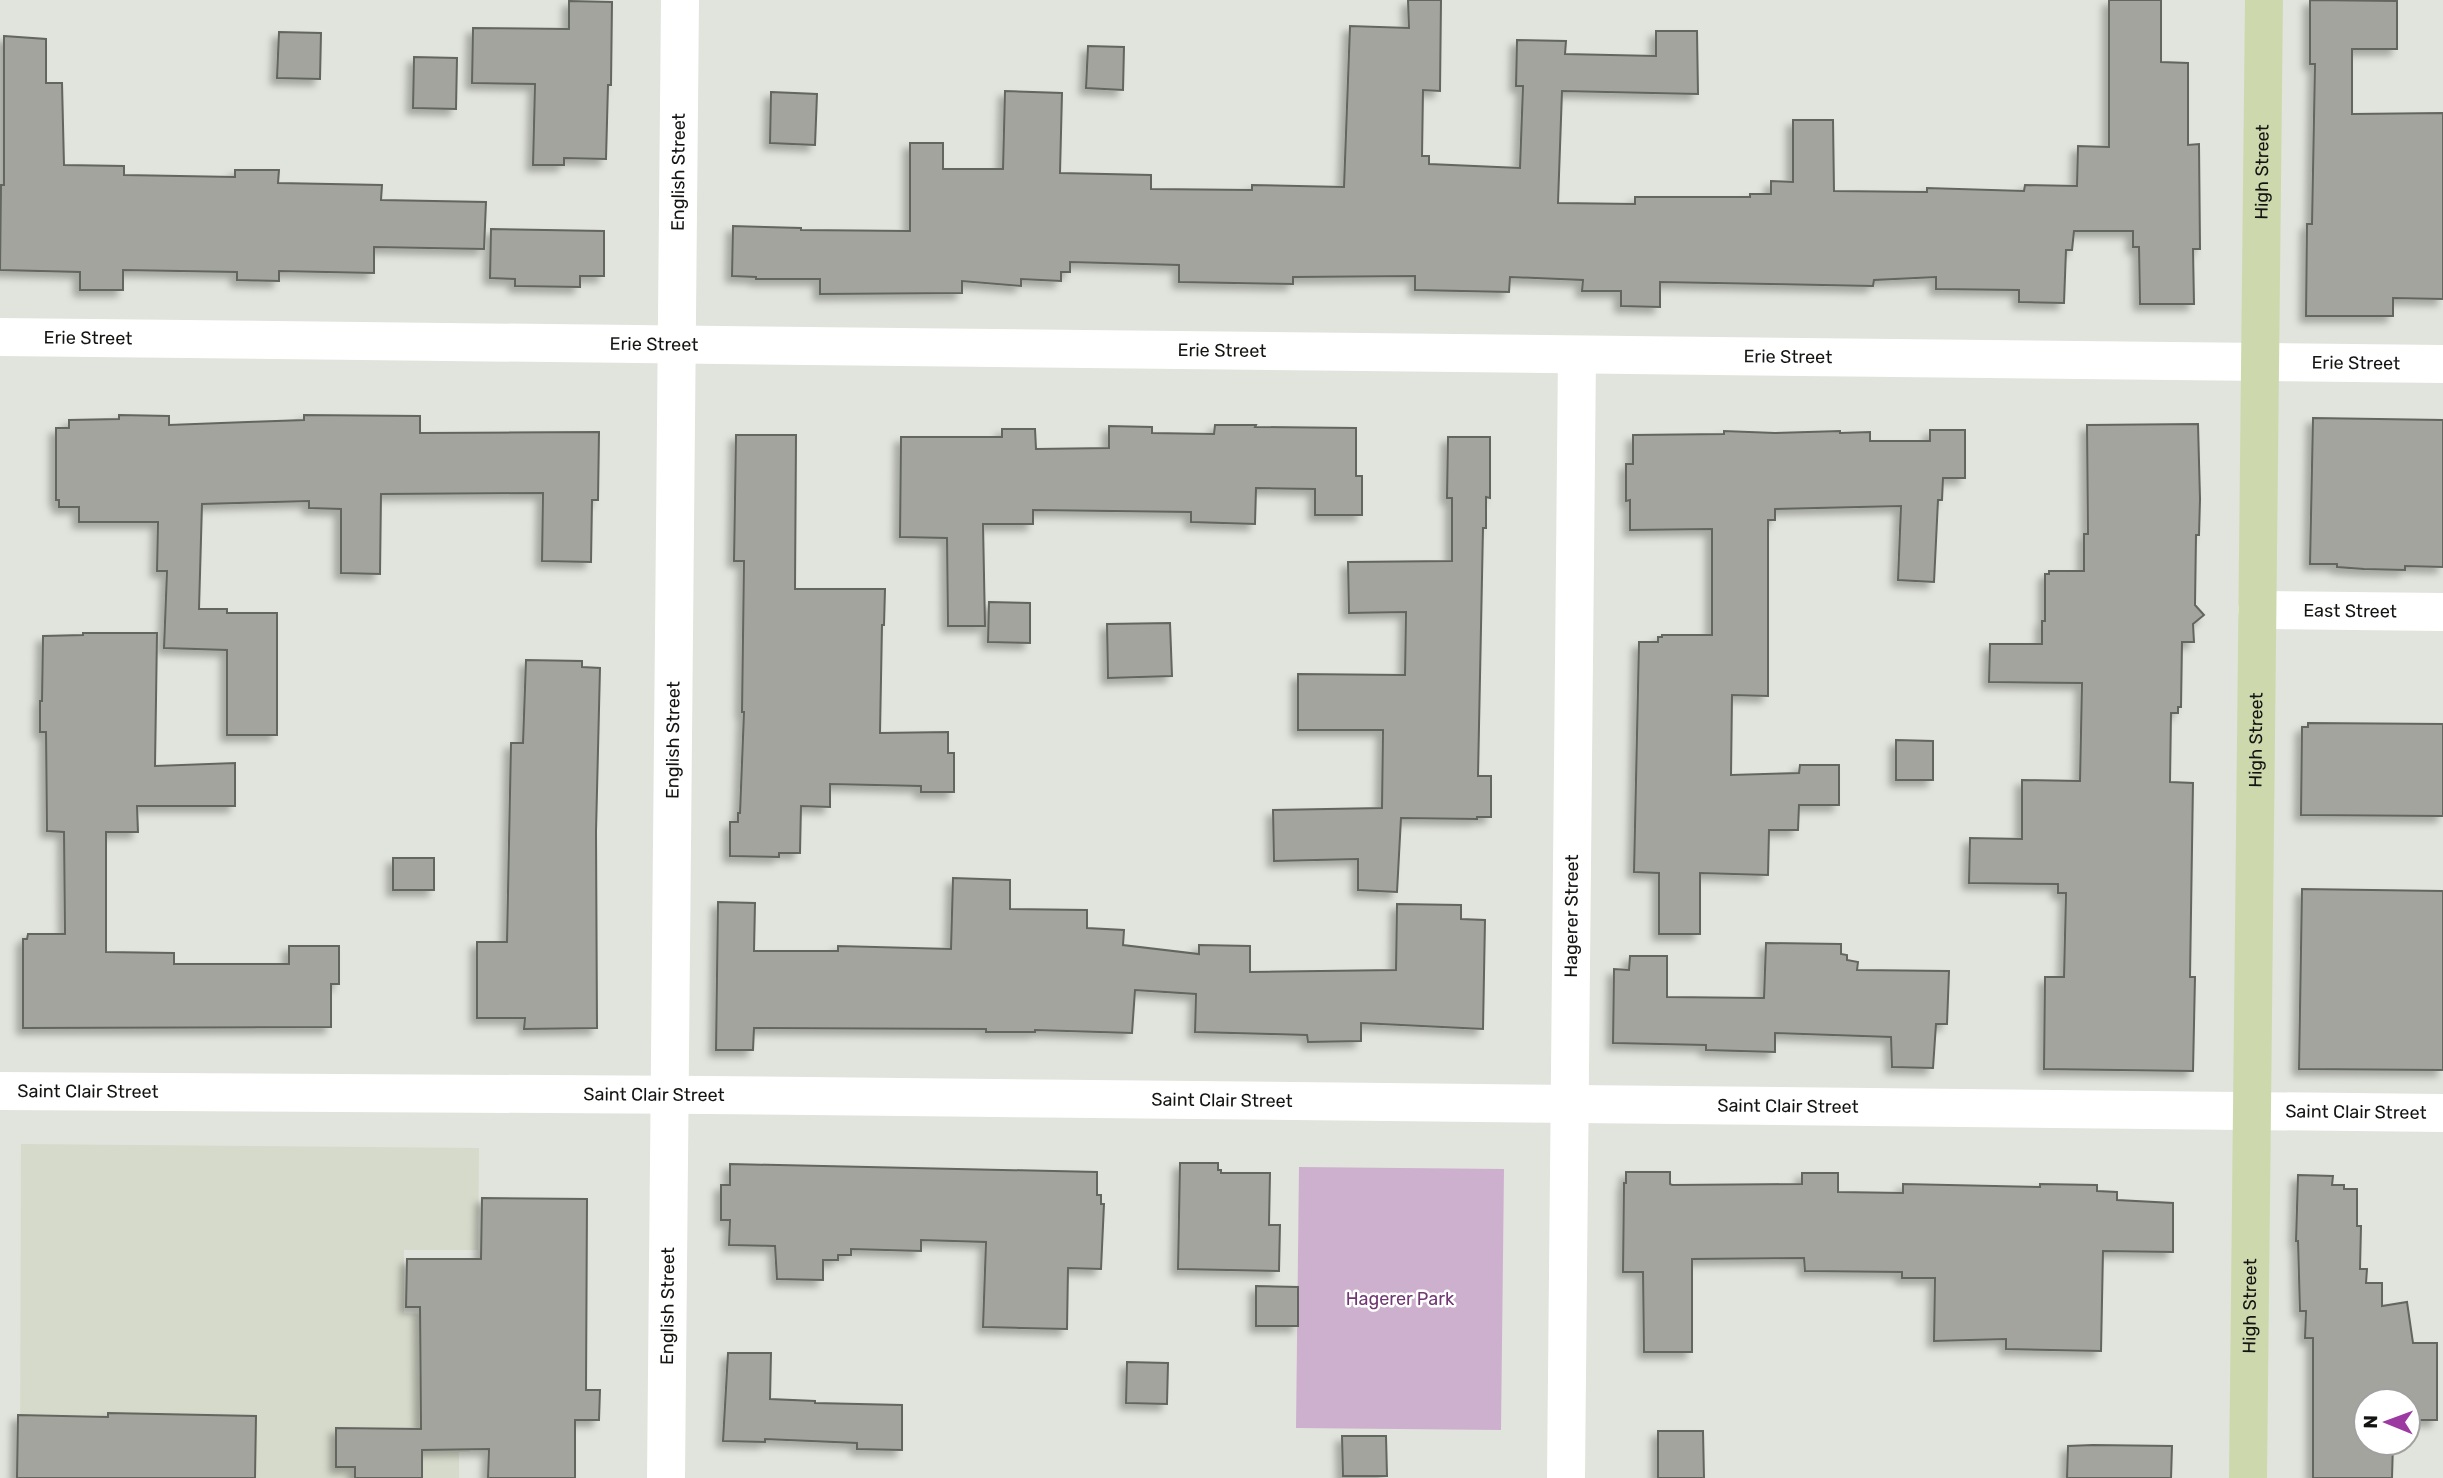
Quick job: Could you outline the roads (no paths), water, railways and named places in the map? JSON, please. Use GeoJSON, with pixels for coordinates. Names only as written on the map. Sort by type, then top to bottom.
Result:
{"type":"FeatureCollection","features":[{"type":"Feature","properties":{"kind":"main road","name":"High Street"},"geometry":{"type":"LineString","coordinates":[[2248,1478],[2263,0]]}},
{"type":"Feature","properties":{"kind":"street","name":"English Street"},"geometry":{"type":"LineString","coordinates":[[666,1478],[680,0]]}},
{"type":"Feature","properties":{"kind":"street","name":"Erie Street"},"geometry":{"type":"LineString","coordinates":[[0,337],[2443,364]]}},
{"type":"Feature","properties":{"kind":"street","name":"Hagerer Street"},"geometry":{"type":"LineString","coordinates":[[1566,1478],[1577,355]]}},
{"type":"Feature","properties":{"kind":"street","name":"East Street"},"geometry":{"type":"LineString","coordinates":[[2256,610],[2443,612]]}},
{"type":"Feature","properties":{"kind":"street","name":"Saint Clair Street"},"geometry":{"type":"LineString","coordinates":[[0,1091],[2443,1113]]}},
{"type":"Feature","properties":{"kind":"park label","name":"Hagerer Park"},"geometry":{"type":"Point","coordinates":[1400,1299]}}]}
